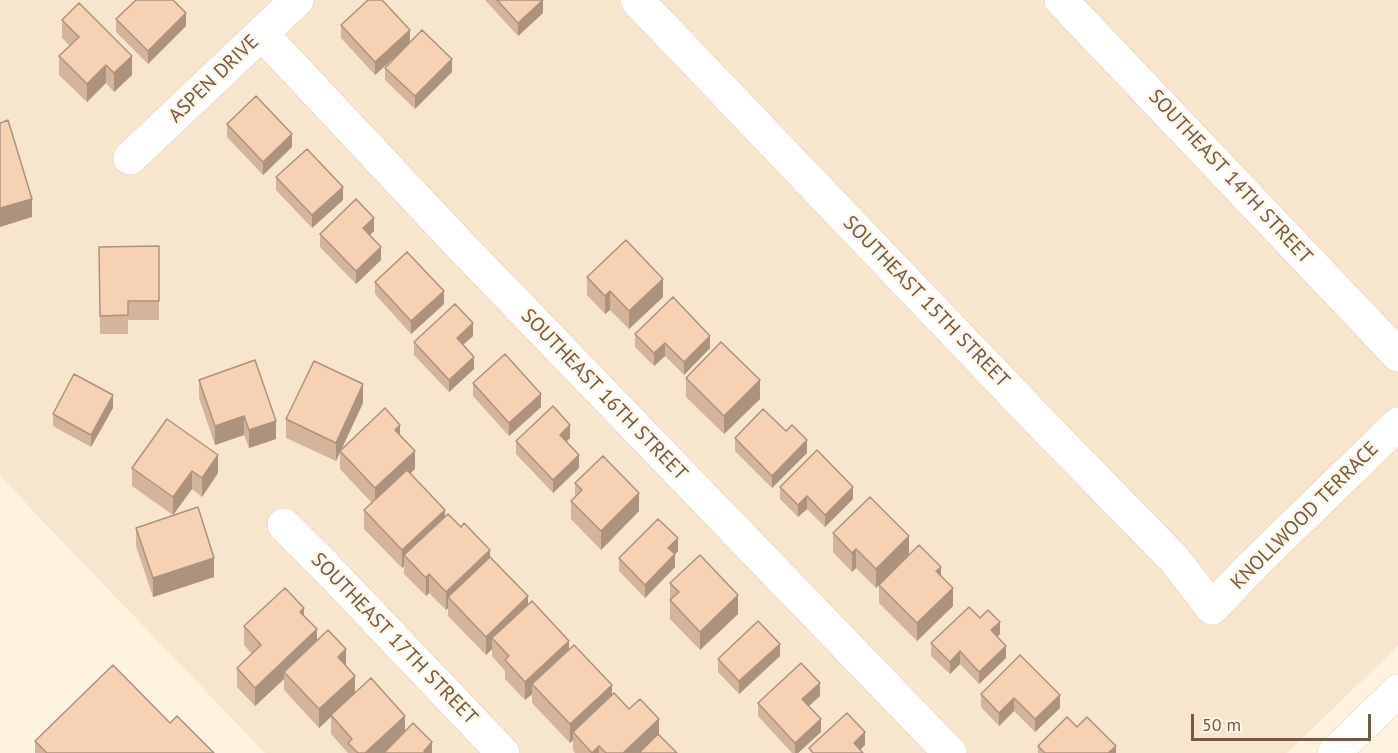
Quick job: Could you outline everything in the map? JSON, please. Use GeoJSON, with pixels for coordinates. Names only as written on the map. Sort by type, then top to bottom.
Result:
{"type":"FeatureCollection","features":[{"type":"Feature","properties":{"kind":"street","name":"ASPEN DRIVE"},"geometry":{"type":"LineString","coordinates":[[130,158],[297,0]]}},
{"type":"Feature","properties":{"kind":"street","name":"SOUTHEAST 15TH STREET"},"geometry":{"type":"LineString","coordinates":[[638,0],[1174,559],[1212,608]]}},
{"type":"Feature","properties":{"kind":"street","name":"SOUTHEAST 14TH STREET"},"geometry":{"type":"LineString","coordinates":[[1061,0],[1398,355]]}},
{"type":"Feature","properties":{"kind":"street","name":"SOUTHEAST 16TH STREET"},"geometry":{"type":"LineString","coordinates":[[262,34],[459,244],[950,753]]}},
{"type":"Feature","properties":{"kind":"street","name":"KNOLLWOOD TERRACE"},"geometry":{"type":"LineString","coordinates":[[1212,608],[1398,424]]}},
{"type":"Feature","properties":{"kind":"street","name":"SOUTHEAST 17TH STREET"},"geometry":{"type":"LineString","coordinates":[[284,525],[503,753]]}},
{"type":"Feature","properties":{"kind":"street"},"geometry":{"type":"LineString","coordinates":[[1334,753],[1398,691]]}},
{"type":"Feature","properties":{"kind":"shaded area"},"geometry":{"type":"Polygon","coordinates":[[[0,0],[1398,0],[1398,646],[1287,753],[265,753],[0,475],[0,0]]]}},
{"type":"Feature","properties":{"kind":"building"},"geometry":{"type":"Polygon","coordinates":[[[136,0],[173,0],[186,13],[148,51],[116,19],[136,0]]]}},
{"type":"Feature","properties":{"kind":"building"},"geometry":{"type":"Polygon","coordinates":[[[368,0],[382,0],[410,30],[375,62],[341,25],[368,0]]]}},
{"type":"Feature","properties":{"kind":"building"},"geometry":{"type":"Polygon","coordinates":[[[497,0],[543,0],[518,23],[497,0]]]}},
{"type":"Feature","properties":{"kind":"building"},"geometry":{"type":"Polygon","coordinates":[[[79,3],[132,56],[114,73],[106,65],[87,84],[59,56],[79,37],[62,20],[79,3]]]}},
{"type":"Feature","properties":{"kind":"building"},"geometry":{"type":"Polygon","coordinates":[[[422,30],[452,59],[415,96],[385,68],[422,30]]]}},
{"type":"Feature","properties":{"kind":"building"},"geometry":{"type":"Polygon","coordinates":[[[256,96],[292,134],[263,162],[227,124],[256,96]]]}},
{"type":"Feature","properties":{"kind":"building"},"geometry":{"type":"Polygon","coordinates":[[[8,120],[32,199],[0,208],[0,123],[8,120]]]}},
{"type":"Feature","properties":{"kind":"building"},"geometry":{"type":"Polygon","coordinates":[[[307,149],[343,187],[312,215],[276,177],[307,149]]]}},
{"type":"Feature","properties":{"kind":"building"},"geometry":{"type":"Polygon","coordinates":[[[356,199],[374,218],[363,228],[381,247],[356,271],[320,234],[356,199]]]}},
{"type":"Feature","properties":{"kind":"building"},"geometry":{"type":"Polygon","coordinates":[[[626,240],[663,279],[629,311],[610,291],[605,296],[587,277],[626,240]]]}},
{"type":"Feature","properties":{"kind":"building"},"geometry":{"type":"Polygon","coordinates":[[[159,246],[159,301],[128,301],[128,315],[100,316],[99,247],[159,246]]]}},
{"type":"Feature","properties":{"kind":"building"},"geometry":{"type":"Polygon","coordinates":[[[407,252],[444,291],[411,321],[375,282],[407,252]]]}},
{"type":"Feature","properties":{"kind":"building"},"geometry":{"type":"Polygon","coordinates":[[[673,297],[710,336],[684,362],[665,343],[654,353],[635,334],[673,297]]]}},
{"type":"Feature","properties":{"kind":"building"},"geometry":{"type":"Polygon","coordinates":[[[455,304],[473,323],[457,338],[474,357],[449,380],[414,342],[455,304]]]}},
{"type":"Feature","properties":{"kind":"building"},"geometry":{"type":"Polygon","coordinates":[[[721,342],[760,380],[724,416],[686,378],[721,342]]]}},
{"type":"Feature","properties":{"kind":"building"},"geometry":{"type":"Polygon","coordinates":[[[505,354],[541,394],[509,423],[473,383],[505,354]]]}},
{"type":"Feature","properties":{"kind":"building"},"geometry":{"type":"Polygon","coordinates":[[[255,360],[276,421],[249,430],[244,416],[215,426],[199,380],[255,360]]]}},
{"type":"Feature","properties":{"kind":"building"},"geometry":{"type":"Polygon","coordinates":[[[314,361],[363,384],[336,443],[286,419],[314,361]]]}},
{"type":"Feature","properties":{"kind":"building"},"geometry":{"type":"Polygon","coordinates":[[[74,374],[113,395],[91,435],[53,414],[74,374]]]}},
{"type":"Feature","properties":{"kind":"building"},"geometry":{"type":"Polygon","coordinates":[[[553,406],[570,425],[560,435],[579,455],[553,480],[516,441],[553,406]]]}},
{"type":"Feature","properties":{"kind":"building"},"geometry":{"type":"Polygon","coordinates":[[[385,408],[400,425],[395,430],[415,451],[375,488],[340,451],[385,408]]]}},
{"type":"Feature","properties":{"kind":"building"},"geometry":{"type":"Polygon","coordinates":[[[763,409],[786,431],[792,425],[807,440],[772,476],[735,438],[763,409]]]}},
{"type":"Feature","properties":{"kind":"building"},"geometry":{"type":"Polygon","coordinates":[[[167,419],[218,455],[202,478],[192,471],[173,497],[132,468],[167,419]]]}},
{"type":"Feature","properties":{"kind":"building"},"geometry":{"type":"Polygon","coordinates":[[[817,450],[853,487],[825,515],[807,496],[798,505],[780,487],[817,450]]]}},
{"type":"Feature","properties":{"kind":"building"},"geometry":{"type":"Polygon","coordinates":[[[603,456],[639,493],[601,531],[571,501],[582,490],[575,483],[603,456]]]}},
{"type":"Feature","properties":{"kind":"building"},"geometry":{"type":"Polygon","coordinates":[[[407,470],[445,510],[402,550],[364,510],[407,470]]]}},
{"type":"Feature","properties":{"kind":"building"},"geometry":{"type":"Polygon","coordinates":[[[870,497],[909,536],[876,569],[856,549],[852,553],[833,533],[870,497]]]}},
{"type":"Feature","properties":{"kind":"building"},"geometry":{"type":"Polygon","coordinates":[[[198,507],[214,558],[153,578],[136,528],[198,507]]]}},
{"type":"Feature","properties":{"kind":"building"},"geometry":{"type":"Polygon","coordinates":[[[448,514],[461,527],[464,523],[490,550],[446,592],[429,574],[426,578],[404,555],[448,514]]]}},
{"type":"Feature","properties":{"kind":"building"},"geometry":{"type":"Polygon","coordinates":[[[658,519],[678,538],[668,548],[675,554],[645,585],[619,558],[658,519]]]}},
{"type":"Feature","properties":{"kind":"building"},"geometry":{"type":"Polygon","coordinates":[[[919,545],[941,567],[936,571],[953,588],[917,623],[879,585],[919,545]]]}},
{"type":"Feature","properties":{"kind":"building"},"geometry":{"type":"Polygon","coordinates":[[[700,555],[738,595],[700,632],[670,600],[679,592],[670,583],[700,555]]]}},
{"type":"Feature","properties":{"kind":"building"},"geometry":{"type":"Polygon","coordinates":[[[490,557],[528,596],[486,637],[448,597],[490,557]]]}},
{"type":"Feature","properties":{"kind":"building"},"geometry":{"type":"Polygon","coordinates":[[[285,588],[304,608],[300,612],[317,629],[255,688],[237,668],[261,645],[244,626],[285,588]]]}},
{"type":"Feature","properties":{"kind":"building"},"geometry":{"type":"Polygon","coordinates":[[[532,601],[569,641],[525,682],[505,660],[509,656],[492,638],[532,601]]]}},
{"type":"Feature","properties":{"kind":"building"},"geometry":{"type":"Polygon","coordinates":[[[969,607],[980,618],[988,610],[1000,622],[991,630],[1006,646],[979,672],[960,651],[950,662],[931,643],[969,607]]]}},
{"type":"Feature","properties":{"kind":"building"},"geometry":{"type":"Polygon","coordinates":[[[758,621],[780,644],[739,681],[718,659],[758,621]]]}},
{"type":"Feature","properties":{"kind":"building"},"geometry":{"type":"Polygon","coordinates":[[[328,630],[346,649],[338,657],[355,676],[319,709],[284,672],[328,630]]]}},
{"type":"Feature","properties":{"kind":"building"},"geometry":{"type":"Polygon","coordinates":[[[574,645],[612,685],[570,724],[532,684],[574,645]]]}},
{"type":"Feature","properties":{"kind":"building"},"geometry":{"type":"Polygon","coordinates":[[[1020,655],[1060,695],[1035,719],[1014,698],[999,713],[981,694],[1020,655]]]}},
{"type":"Feature","properties":{"kind":"building"},"geometry":{"type":"Polygon","coordinates":[[[801,663],[820,683],[802,699],[821,719],[795,743],[758,703],[801,663]]]}},
{"type":"Feature","properties":{"kind":"building"},"geometry":{"type":"Polygon","coordinates":[[[113,665],[170,723],[177,716],[214,753],[47,753],[35,741],[113,665]]]}},
{"type":"Feature","properties":{"kind":"building"},"geometry":{"type":"Polygon","coordinates":[[[371,678],[405,716],[365,753],[358,753],[348,743],[352,739],[331,715],[371,678]]]}},
{"type":"Feature","properties":{"kind":"building"},"geometry":{"type":"Polygon","coordinates":[[[614,693],[629,709],[640,699],[659,719],[623,753],[606,753],[599,746],[592,753],[573,732],[614,693]]]}},
{"type":"Feature","properties":{"kind":"building"},"geometry":{"type":"Polygon","coordinates":[[[847,713],[865,732],[854,743],[863,753],[813,753],[809,748],[847,713]]]}},
{"type":"Feature","properties":{"kind":"building"},"geometry":{"type":"Polygon","coordinates":[[[1067,717],[1077,727],[1087,717],[1116,746],[1108,753],[1045,753],[1038,746],[1067,717]]]}},
{"type":"Feature","properties":{"kind":"building"},"geometry":{"type":"Polygon","coordinates":[[[413,723],[432,742],[424,751],[426,753],[384,753],[413,723]]]}},
{"type":"Feature","properties":{"kind":"building"},"geometry":{"type":"Polygon","coordinates":[[[658,734],[677,753],[639,753],[658,734]]]}}]}
